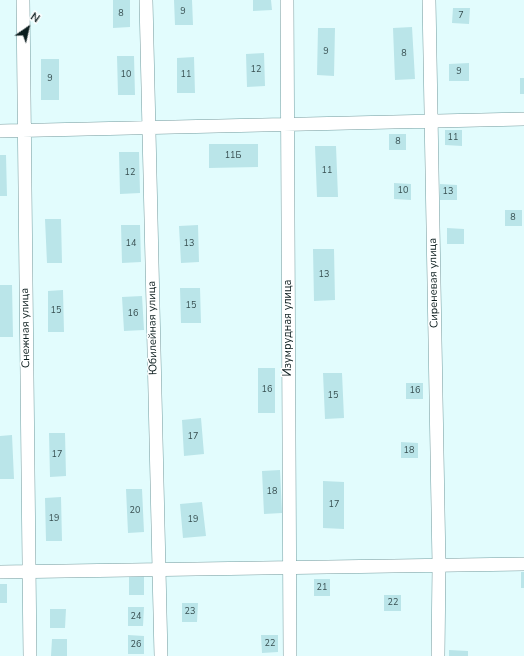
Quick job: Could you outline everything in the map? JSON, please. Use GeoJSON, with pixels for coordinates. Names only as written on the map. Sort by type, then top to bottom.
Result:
{"type":"FeatureCollection","features":[{"type":"Feature","properties":{"kind":"street","name":"Снежная улица"},"geometry":{"type":"LineString","coordinates":[[23,0],[30,656]]}},
{"type":"Feature","properties":{"kind":"street","name":"Юбилейная улица"},"geometry":{"type":"LineString","coordinates":[[146,0],[161,656]]}},
{"type":"Feature","properties":{"kind":"street","name":"Изумрудная улица"},"geometry":{"type":"LineString","coordinates":[[287,0],[290,656]]}},
{"type":"Feature","properties":{"kind":"street","name":"Сиреневая улица"},"geometry":{"type":"LineString","coordinates":[[429,0],[439,566],[438,656]]}},
{"type":"Feature","properties":{"kind":"street"},"geometry":{"type":"LineString","coordinates":[[0,130],[524,119]]}},
{"type":"Feature","properties":{"kind":"street"},"geometry":{"type":"LineString","coordinates":[[0,572],[524,564]]}},
{"type":"Feature","properties":{"kind":"building"},"geometry":{"type":"Polygon","coordinates":[[[113,0],[130,0],[130,27],[113,28],[113,0]]]}},
{"type":"Feature","properties":{"kind":"building"},"geometry":{"type":"Polygon","coordinates":[[[174,0],[192,0],[193,25],[175,25],[174,0]]]}},
{"type":"Feature","properties":{"kind":"building"},"geometry":{"type":"Polygon","coordinates":[[[253,0],[271,0],[272,10],[253,11],[253,0]]]}},
{"type":"Feature","properties":{"kind":"building"},"geometry":{"type":"Polygon","coordinates":[[[453,8],[470,8],[469,24],[452,23],[453,8]]]}},
{"type":"Feature","properties":{"kind":"building"},"geometry":{"type":"Polygon","coordinates":[[[412,27],[415,79],[395,80],[393,28],[412,27]]]}},
{"type":"Feature","properties":{"kind":"building"},"geometry":{"type":"Polygon","coordinates":[[[318,28],[335,28],[334,76],[317,75],[318,28]]]}},
{"type":"Feature","properties":{"kind":"building"},"geometry":{"type":"Polygon","coordinates":[[[264,53],[265,86],[247,87],[246,54],[264,53]]]}},
{"type":"Feature","properties":{"kind":"building"},"geometry":{"type":"Polygon","coordinates":[[[117,56],[134,56],[135,95],[118,95],[117,56]]]}},
{"type":"Feature","properties":{"kind":"building"},"geometry":{"type":"Polygon","coordinates":[[[194,57],[195,93],[177,93],[177,58],[194,57]]]}},
{"type":"Feature","properties":{"kind":"building"},"geometry":{"type":"Polygon","coordinates":[[[41,59],[59,59],[59,100],[41,100],[41,59]]]}},
{"type":"Feature","properties":{"kind":"building"},"geometry":{"type":"Polygon","coordinates":[[[469,63],[469,81],[449,81],[449,64],[469,63]]]}},
{"type":"Feature","properties":{"kind":"building"},"geometry":{"type":"Polygon","coordinates":[[[520,78],[524,78],[524,94],[520,94],[520,78]]]}},
{"type":"Feature","properties":{"kind":"building"},"geometry":{"type":"Polygon","coordinates":[[[445,130],[462,130],[462,146],[445,145],[445,130]]]}},
{"type":"Feature","properties":{"kind":"building"},"geometry":{"type":"Polygon","coordinates":[[[389,134],[406,134],[406,150],[389,150],[389,134]]]}},
{"type":"Feature","properties":{"kind":"building"},"geometry":{"type":"Polygon","coordinates":[[[209,144],[258,144],[258,167],[209,168],[209,144]]]}},
{"type":"Feature","properties":{"kind":"building"},"geometry":{"type":"Polygon","coordinates":[[[315,146],[336,146],[338,197],[317,197],[315,146]]]}},
{"type":"Feature","properties":{"kind":"building"},"geometry":{"type":"Polygon","coordinates":[[[119,152],[139,152],[140,193],[120,194],[119,152]]]}},
{"type":"Feature","properties":{"kind":"building"},"geometry":{"type":"Polygon","coordinates":[[[0,155],[6,155],[7,196],[0,196],[0,155]]]}},
{"type":"Feature","properties":{"kind":"building"},"geometry":{"type":"Polygon","coordinates":[[[394,183],[411,184],[411,200],[394,199],[394,183]]]}},
{"type":"Feature","properties":{"kind":"building"},"geometry":{"type":"Polygon","coordinates":[[[440,184],[457,185],[457,200],[440,200],[440,184]]]}},
{"type":"Feature","properties":{"kind":"building"},"geometry":{"type":"Polygon","coordinates":[[[505,210],[522,210],[522,226],[505,226],[505,210]]]}},
{"type":"Feature","properties":{"kind":"building"},"geometry":{"type":"Polygon","coordinates":[[[45,219],[61,219],[62,263],[47,263],[45,219]]]}},
{"type":"Feature","properties":{"kind":"building"},"geometry":{"type":"Polygon","coordinates":[[[121,225],[140,225],[141,262],[122,263],[121,225]]]}},
{"type":"Feature","properties":{"kind":"building"},"geometry":{"type":"Polygon","coordinates":[[[198,225],[199,262],[181,263],[179,226],[198,225]]]}},
{"type":"Feature","properties":{"kind":"building"},"geometry":{"type":"Polygon","coordinates":[[[447,228],[464,229],[464,244],[447,244],[447,228]]]}},
{"type":"Feature","properties":{"kind":"building"},"geometry":{"type":"Polygon","coordinates":[[[313,249],[334,249],[335,300],[314,301],[313,249]]]}},
{"type":"Feature","properties":{"kind":"building"},"geometry":{"type":"Polygon","coordinates":[[[0,285],[12,285],[13,337],[0,337],[0,285]]]}},
{"type":"Feature","properties":{"kind":"building"},"geometry":{"type":"Polygon","coordinates":[[[180,288],[200,288],[201,323],[181,323],[180,288]]]}},
{"type":"Feature","properties":{"kind":"building"},"geometry":{"type":"Polygon","coordinates":[[[63,290],[64,332],[48,332],[48,291],[63,290]]]}},
{"type":"Feature","properties":{"kind":"building"},"geometry":{"type":"Polygon","coordinates":[[[142,296],[144,330],[124,331],[122,297],[142,296]]]}},
{"type":"Feature","properties":{"kind":"building"},"geometry":{"type":"Polygon","coordinates":[[[258,368],[275,368],[275,413],[258,413],[258,368]]]}},
{"type":"Feature","properties":{"kind":"building"},"geometry":{"type":"Polygon","coordinates":[[[323,373],[342,373],[344,418],[325,419],[323,373]]]}},
{"type":"Feature","properties":{"kind":"building"},"geometry":{"type":"Polygon","coordinates":[[[406,383],[423,383],[423,399],[406,399],[406,383]]]}},
{"type":"Feature","properties":{"kind":"building"},"geometry":{"type":"Polygon","coordinates":[[[201,418],[204,454],[184,456],[182,420],[201,418]]]}},
{"type":"Feature","properties":{"kind":"building"},"geometry":{"type":"Polygon","coordinates":[[[49,433],[65,433],[66,476],[50,477],[49,433]]]}},
{"type":"Feature","properties":{"kind":"building"},"geometry":{"type":"Polygon","coordinates":[[[12,435],[14,479],[0,479],[0,436],[12,435]]]}},
{"type":"Feature","properties":{"kind":"building"},"geometry":{"type":"Polygon","coordinates":[[[401,442],[418,443],[418,458],[401,458],[401,442]]]}},
{"type":"Feature","properties":{"kind":"building"},"geometry":{"type":"Polygon","coordinates":[[[280,470],[282,513],[264,514],[262,471],[280,470]]]}},
{"type":"Feature","properties":{"kind":"building"},"geometry":{"type":"Polygon","coordinates":[[[323,481],[344,482],[344,529],[323,528],[323,481]]]}},
{"type":"Feature","properties":{"kind":"building"},"geometry":{"type":"Polygon","coordinates":[[[126,489],[142,489],[144,532],[128,533],[126,489]]]}},
{"type":"Feature","properties":{"kind":"building"},"geometry":{"type":"Polygon","coordinates":[[[61,497],[62,541],[46,541],[45,498],[61,497]]]}},
{"type":"Feature","properties":{"kind":"building"},"geometry":{"type":"Polygon","coordinates":[[[202,502],[206,536],[183,538],[180,504],[202,502]]]}},
{"type":"Feature","properties":{"kind":"building"},"geometry":{"type":"Polygon","coordinates":[[[521,572],[524,572],[524,588],[521,588],[521,572]]]}},
{"type":"Feature","properties":{"kind":"building"},"geometry":{"type":"Polygon","coordinates":[[[129,576],[144,576],[144,595],[129,595],[129,576]]]}},
{"type":"Feature","properties":{"kind":"building"},"geometry":{"type":"Polygon","coordinates":[[[314,579],[330,579],[330,596],[314,596],[314,579]]]}},
{"type":"Feature","properties":{"kind":"building"},"geometry":{"type":"Polygon","coordinates":[[[0,584],[7,584],[7,603],[0,603],[0,584]]]}},
{"type":"Feature","properties":{"kind":"building"},"geometry":{"type":"Polygon","coordinates":[[[384,595],[401,595],[401,611],[384,611],[384,595]]]}},
{"type":"Feature","properties":{"kind":"building"},"geometry":{"type":"Polygon","coordinates":[[[182,603],[198,603],[197,622],[182,622],[182,603]]]}},
{"type":"Feature","properties":{"kind":"building"},"geometry":{"type":"Polygon","coordinates":[[[128,607],[144,607],[143,626],[128,626],[128,607]]]}},
{"type":"Feature","properties":{"kind":"building"},"geometry":{"type":"Polygon","coordinates":[[[50,609],[66,609],[65,628],[50,628],[50,609]]]}},
{"type":"Feature","properties":{"kind":"building"},"geometry":{"type":"Polygon","coordinates":[[[128,635],[144,636],[144,654],[128,654],[128,635]]]}},
{"type":"Feature","properties":{"kind":"building"},"geometry":{"type":"Polygon","coordinates":[[[261,635],[278,635],[278,652],[262,653],[261,635]]]}},
{"type":"Feature","properties":{"kind":"building"},"geometry":{"type":"Polygon","coordinates":[[[52,639],[67,639],[67,656],[51,656],[52,639]]]}},
{"type":"Feature","properties":{"kind":"building"},"geometry":{"type":"Polygon","coordinates":[[[449,650],[468,651],[468,656],[449,656],[449,650]]]}}]}
